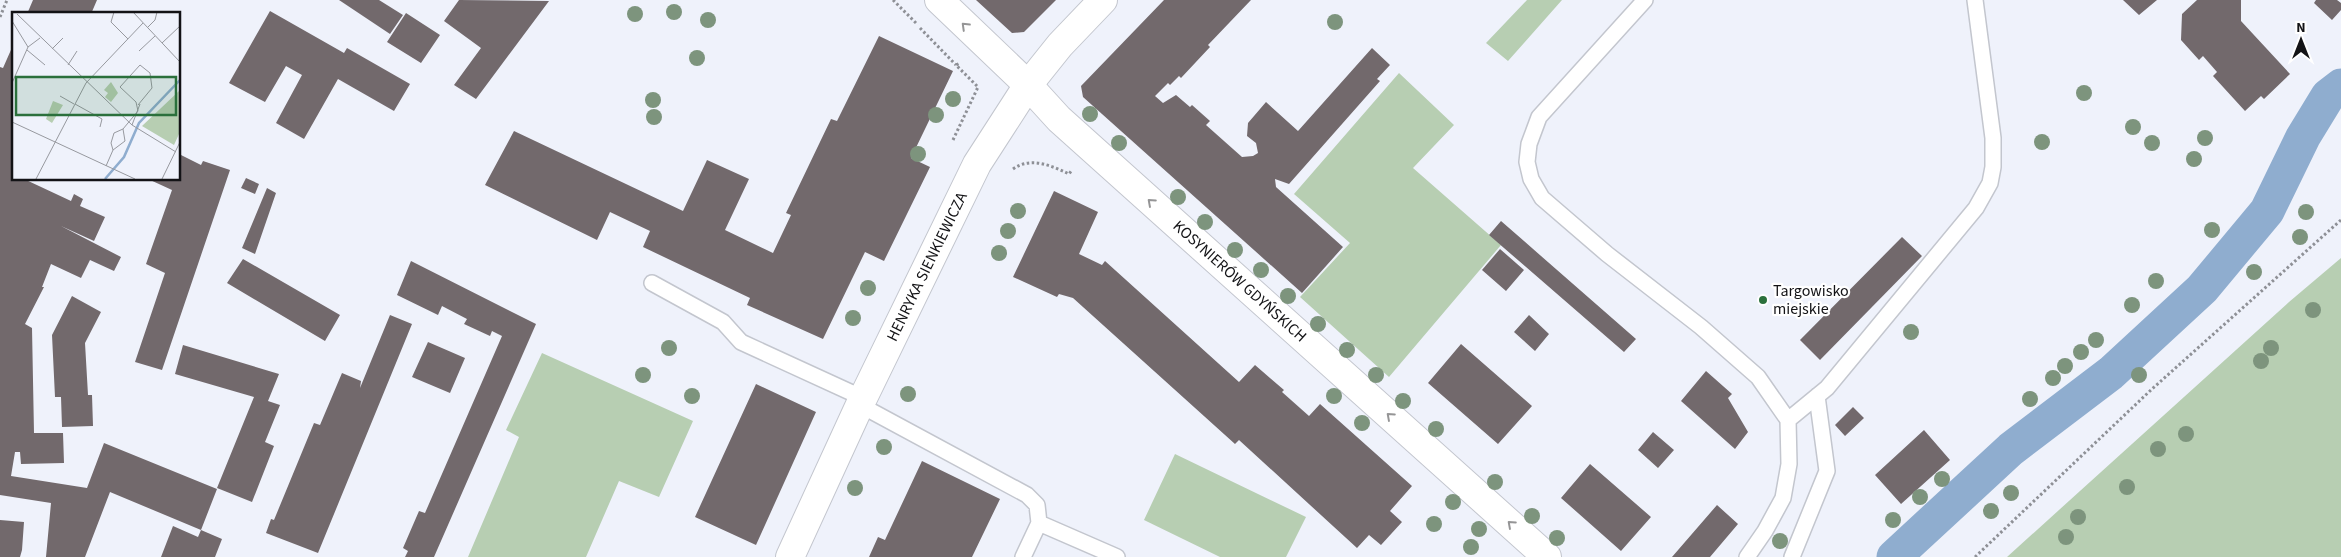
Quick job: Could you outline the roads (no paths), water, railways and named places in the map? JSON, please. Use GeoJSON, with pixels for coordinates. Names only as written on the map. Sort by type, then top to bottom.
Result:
{"type":"FeatureCollection","features":[{"type":"Feature","properties":{"kind":"street","name":"KOSYNIERÓW GDYŃSKICH"},"geometry":{"type":"LineString","coordinates":[[939,0],[1028,85],[1059,119],[1547,557]]}},
{"type":"Feature","properties":{"kind":"street","name":"HENRYKA SIENKIEWICZA"},"geometry":{"type":"LineString","coordinates":[[790,557],[862,402],[977,164],[1028,85],[1060,45],[1103,0]]}},
{"type":"Feature","properties":{"kind":"lane"},"geometry":{"type":"LineString","coordinates":[[1645,0],[1539,116],[1529,144],[1527,162],[1531,179],[1542,198],[1606,254],[1701,327],[1758,377],[1788,420],[1789,464],[1783,498],[1765,531],[1747,557]]}},
{"type":"Feature","properties":{"kind":"lane"},"geometry":{"type":"LineString","coordinates":[[1788,420],[1827,388],[1976,208],[1990,183],[1993,167],[1993,138],[1975,0]]}},
{"type":"Feature","properties":{"kind":"lane"},"geometry":{"type":"LineString","coordinates":[[652,283],[723,322],[741,342],[862,402],[1027,495],[1038,505],[1039,523],[1023,557]]}},
{"type":"Feature","properties":{"kind":"lane"},"geometry":{"type":"LineString","coordinates":[[1792,557],[1827,471],[1817,396]]}},
{"type":"Feature","properties":{"kind":"lane"},"geometry":{"type":"LineString","coordinates":[[1039,523],[1118,557]]}},
{"type":"Feature","properties":{"kind":"waterway"},"geometry":{"type":"LineString","coordinates":[[1894,557],[2011,449],[2111,373],[2202,289],[2267,211],[2303,137],[2328,96],[2341,86]]}},
{"type":"Feature","properties":{"kind":"place","name":"Targowisko miejskie"},"geometry":{"type":"Point","coordinates":[1763,300]}}]}
